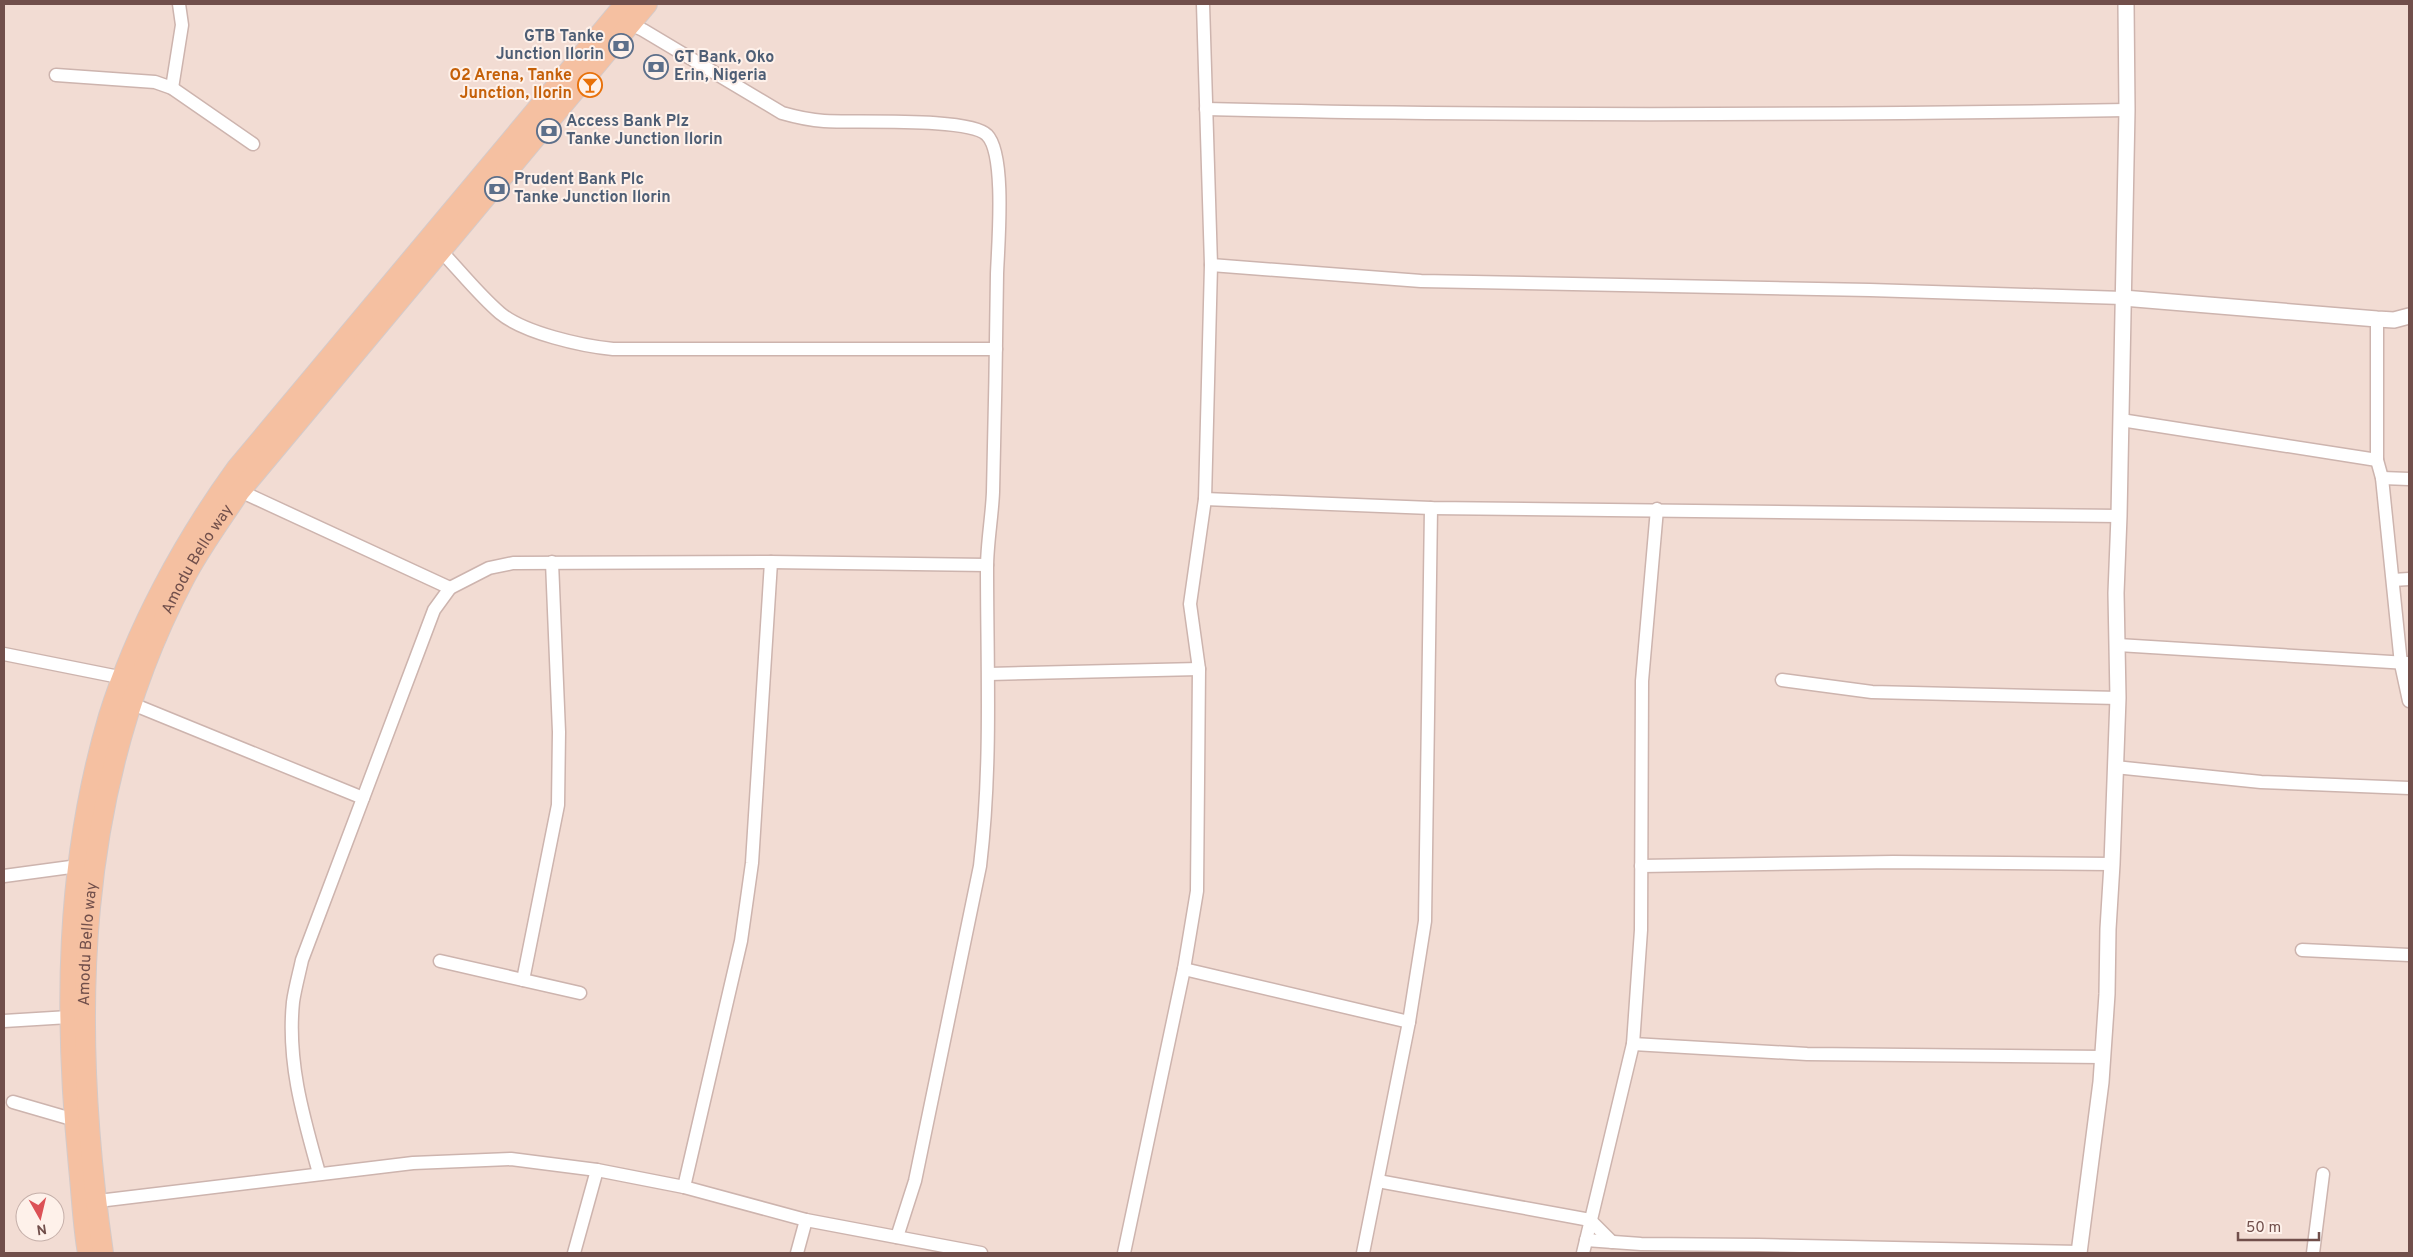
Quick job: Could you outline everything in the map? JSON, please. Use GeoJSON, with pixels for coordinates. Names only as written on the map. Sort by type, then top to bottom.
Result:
{"type":"FeatureCollection","features":[{"type":"Feature","properties":{"kind":"main road","name":"Amodu Bello way"},"geometry":{"type":"LineString","coordinates":[[88,1253],[89,1202],[85,1054],[86,937],[99,836],[112,766],[130,703],[147,659],[184,578],[240,491],[289,429],[441,251],[627,11]]}},
{"type":"Feature","properties":{"kind":"main road","name":"Amodu Bello way"},"geometry":{"type":"LineString","coordinates":[[103,1253],[89,1202],[74,1120],[69,1017],[69,960],[78,866],[92,786],[110,716],[141,634],[174,566],[227,481],[627,11]]}},
{"type":"Feature","properties":{"kind":"street"},"geometry":{"type":"LineString","coordinates":[[172,88],[182,25],[179,4]]}},
{"type":"Feature","properties":{"kind":"street"},"geometry":{"type":"LineString","coordinates":[[1124,1253],[1184,969],[1197,890],[1199,669],[1190,604],[1205,499],[1211,265],[1203,4]]}},
{"type":"Feature","properties":{"kind":"street"},"geometry":{"type":"LineString","coordinates":[[1586,1240],[1641,1244],[2079,1253],[2094,1150],[2102,1057],[2112,864],[2118,698],[2116,593],[2120,516],[2128,110],[2126,4]]}},
{"type":"Feature","properties":{"kind":"street"},"geometry":{"type":"LineString","coordinates":[[627,11],[748,93],[782,113],[800,118],[974,127],[985,132],[993,141],[998,163],[992,516],[987,565],[987,789],[980,866],[915,1181],[897,1237]]}},
{"type":"Feature","properties":{"kind":"street"},"geometry":{"type":"LineString","coordinates":[[56,75],[148,80],[172,88],[253,144]]}},
{"type":"Feature","properties":{"kind":"street"},"geometry":{"type":"LineString","coordinates":[[1206,109],[1375,113],[1564,114],[2128,110]]}},
{"type":"Feature","properties":{"kind":"street"},"geometry":{"type":"LineString","coordinates":[[441,251],[501,314],[565,341],[588,346],[613,349],[996,349]]}},
{"type":"Feature","properties":{"kind":"street"},"geometry":{"type":"LineString","coordinates":[[1211,265],[1421,281],[1870,290],[2123,298],[2377,319],[2394,320],[2409,316]]}},
{"type":"Feature","properties":{"kind":"street"},"geometry":{"type":"LineString","coordinates":[[2377,319],[2377,460],[2382,478],[2409,701]]}},
{"type":"Feature","properties":{"kind":"street"},"geometry":{"type":"LineString","coordinates":[[2121,420],[2377,460]]}},
{"type":"Feature","properties":{"kind":"street"},"geometry":{"type":"LineString","coordinates":[[2382,478],[2409,479]]}},
{"type":"Feature","properties":{"kind":"street"},"geometry":{"type":"LineString","coordinates":[[240,491],[450,588]]}},
{"type":"Feature","properties":{"kind":"street"},"geometry":{"type":"LineString","coordinates":[[1205,499],[1431,508],[1657,509],[2120,516]]}},
{"type":"Feature","properties":{"kind":"street"},"geometry":{"type":"LineString","coordinates":[[1363,1253],[1409,1022],[1425,922],[1431,508]]}},
{"type":"Feature","properties":{"kind":"street"},"geometry":{"type":"LineString","coordinates":[[1582,1253],[1633,1044],[1641,930],[1642,680],[1657,509]]}},
{"type":"Feature","properties":{"kind":"street"},"geometry":{"type":"LineString","coordinates":[[319,1173],[297,1096],[291,1050],[293,1001],[302,960],[434,610],[450,588],[489,568],[513,564],[552,562],[770,562],[987,565]]}},
{"type":"Feature","properties":{"kind":"street"},"geometry":{"type":"LineString","coordinates":[[524,980],[558,805],[559,732],[552,562]]}},
{"type":"Feature","properties":{"kind":"street"},"geometry":{"type":"LineString","coordinates":[[684,1187],[741,942],[752,863],[770,562]]}},
{"type":"Feature","properties":{"kind":"street"},"geometry":{"type":"LineString","coordinates":[[2393,580],[2409,579]]}},
{"type":"Feature","properties":{"kind":"street"},"geometry":{"type":"LineString","coordinates":[[2118,644],[2405,663]]}},
{"type":"Feature","properties":{"kind":"street"},"geometry":{"type":"LineString","coordinates":[[4,654],[124,678]]}},
{"type":"Feature","properties":{"kind":"street"},"geometry":{"type":"LineString","coordinates":[[988,674],[1199,669]]}},
{"type":"Feature","properties":{"kind":"street"},"geometry":{"type":"LineString","coordinates":[[1782,680],[1872,692],[2118,698]]}},
{"type":"Feature","properties":{"kind":"street"},"geometry":{"type":"LineString","coordinates":[[130,703],[363,798]]}},
{"type":"Feature","properties":{"kind":"street"},"geometry":{"type":"LineString","coordinates":[[2115,767],[2260,782],[2409,788]]}},
{"type":"Feature","properties":{"kind":"street"},"geometry":{"type":"LineString","coordinates":[[1641,866],[1893,862],[2112,864]]}},
{"type":"Feature","properties":{"kind":"street"},"geometry":{"type":"LineString","coordinates":[[4,876],[78,866]]}},
{"type":"Feature","properties":{"kind":"street"},"geometry":{"type":"LineString","coordinates":[[2302,950],[2409,955]]}},
{"type":"Feature","properties":{"kind":"street"},"geometry":{"type":"LineString","coordinates":[[440,961],[580,993]]}},
{"type":"Feature","properties":{"kind":"street"},"geometry":{"type":"LineString","coordinates":[[1184,969],[1409,1022]]}},
{"type":"Feature","properties":{"kind":"street"},"geometry":{"type":"LineString","coordinates":[[4,1021],[69,1017]]}},
{"type":"Feature","properties":{"kind":"street"},"geometry":{"type":"LineString","coordinates":[[1633,1044],[1807,1054],[2102,1057]]}},
{"type":"Feature","properties":{"kind":"street"},"geometry":{"type":"LineString","coordinates":[[13,1102],[74,1120]]}},
{"type":"Feature","properties":{"kind":"street"},"geometry":{"type":"LineString","coordinates":[[89,1202],[414,1163],[511,1159],[596,1170],[684,1187],[806,1220],[981,1253]]}},
{"type":"Feature","properties":{"kind":"street"},"geometry":{"type":"LineString","coordinates":[[574,1253],[596,1170]]}},
{"type":"Feature","properties":{"kind":"street"},"geometry":{"type":"LineString","coordinates":[[2313,1253],[2323,1174]]}},
{"type":"Feature","properties":{"kind":"street"},"geometry":{"type":"LineString","coordinates":[[1378,1181],[1590,1220],[1612,1242]]}},
{"type":"Feature","properties":{"kind":"street"},"geometry":{"type":"LineString","coordinates":[[797,1253],[806,1220]]}},
{"type":"Feature","properties":{"kind":"shaded area"},"geometry":{"type":"Polygon","coordinates":[[[4,4],[2409,4],[2409,1253],[4,1253],[4,4]]]}},
{"type":"Feature","properties":{"kind":"place","name":"GTB Tanke Junction Ilorin"},"geometry":{"type":"Point","coordinates":[621,46]}},
{"type":"Feature","properties":{"kind":"place","name":"GT Bank, Oko Erin, Nigeria"},"geometry":{"type":"Point","coordinates":[656,67]}},
{"type":"Feature","properties":{"kind":"place","name":"O2 Arena, Tanke Junction, Ilorin"},"geometry":{"type":"Point","coordinates":[590,85]}},
{"type":"Feature","properties":{"kind":"place","name":"Access Bank Plz Tanke Junction Ilorin"},"geometry":{"type":"Point","coordinates":[549,131]}},
{"type":"Feature","properties":{"kind":"place","name":"Prudent Bank Plc Tanke Junction Ilorin"},"geometry":{"type":"Point","coordinates":[497,189]}}]}
